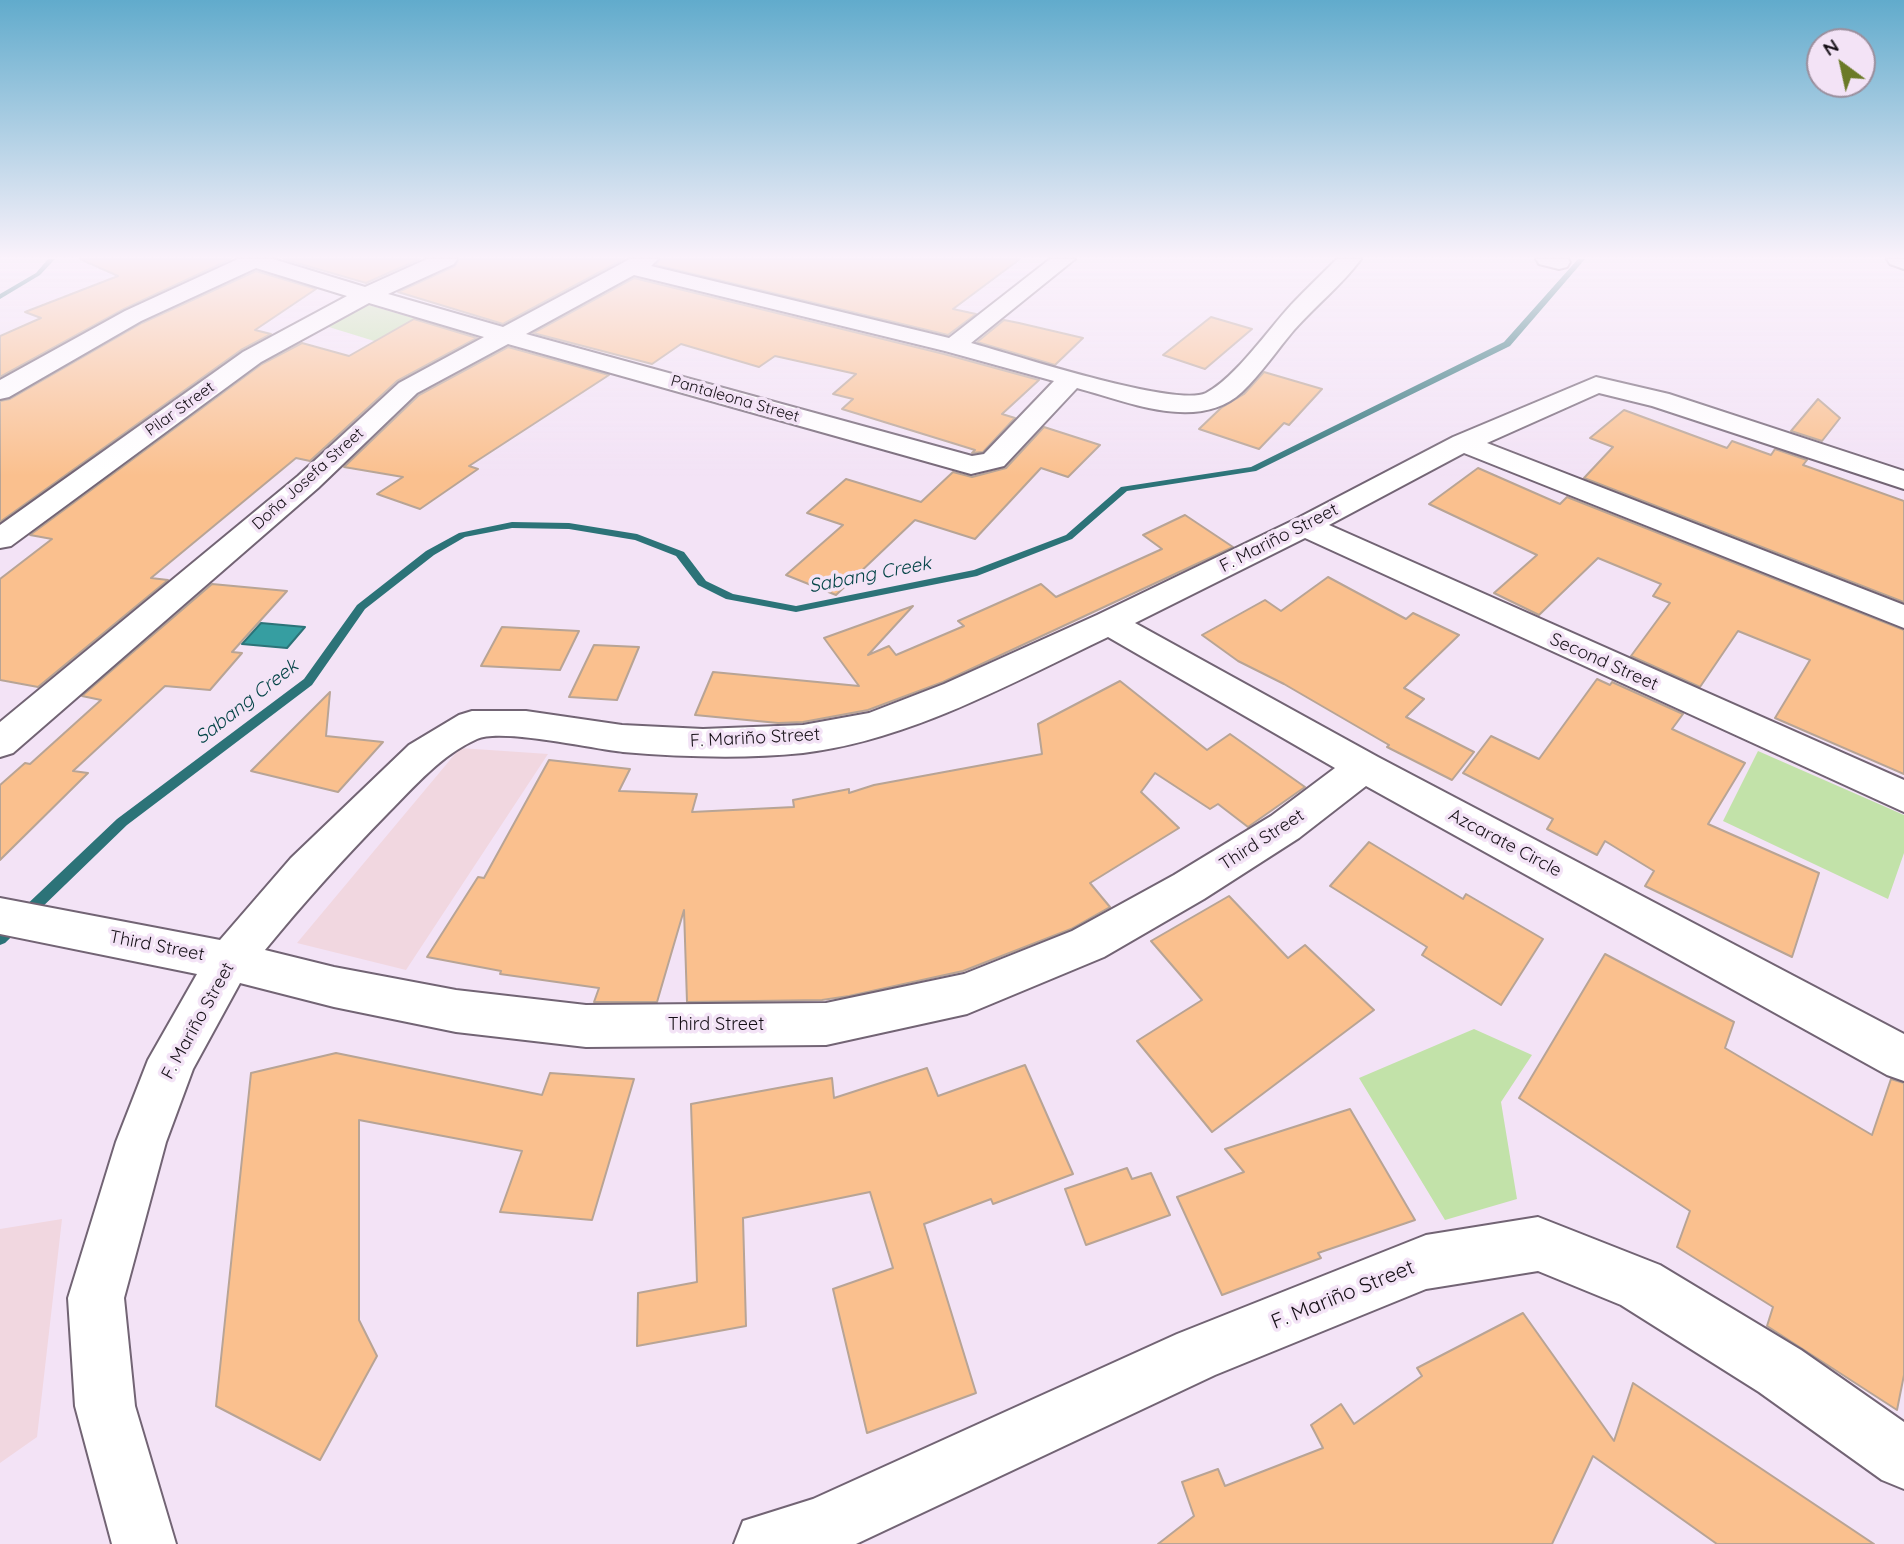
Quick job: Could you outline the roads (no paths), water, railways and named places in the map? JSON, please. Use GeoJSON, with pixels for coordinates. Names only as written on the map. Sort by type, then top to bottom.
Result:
{"type":"FeatureCollection","features":[{"type":"Feature","properties":{"kind":"street"},"geometry":{"type":"LineString","coordinates":[[0,391],[105,331]]}},
{"type":"Feature","properties":{"kind":"street","name":"Pilar Street"},"geometry":{"type":"LineString","coordinates":[[0,539],[252,356],[299,331]]}},
{"type":"Feature","properties":{"kind":"street","name":"Pantaleona Street"},"geometry":{"type":"LineString","coordinates":[[493,331],[971,465],[994,460],[1071,379]]}},
{"type":"Feature","properties":{"kind":"street","name":"Doña Josefa Street"},"geometry":{"type":"LineString","coordinates":[[0,743],[308,482],[408,388],[514,331]]}},
{"type":"Feature","properties":{"kind":"street"},"geometry":{"type":"LineString","coordinates":[[896,331],[1156,401],[1189,404],[1211,401],[1233,387],[1281,331]]}},
{"type":"Feature","properties":{"kind":"street"},"geometry":{"type":"LineString","coordinates":[[953,346],[972,331]]}},
{"type":"Feature","properties":{"kind":"street","name":"F. Mariño Street"},"geometry":{"type":"LineString","coordinates":[[144,1544],[105,1406],[96,1298],[141,1142],[172,1060],[229,961],[306,870],[422,755],[472,724],[527,724],[622,738],[703,743],[803,739],[875,725],[957,693],[1109,623],[1305,526],[1463,443],[1596,385],[1660,400],[1904,480]]}},
{"type":"Feature","properties":{"kind":"street"},"geometry":{"type":"LineString","coordinates":[[1463,443],[1904,617]]}},
{"type":"Feature","properties":{"kind":"street","name":"Second Street"},"geometry":{"type":"LineString","coordinates":[[1305,526],[1904,797]]}},
{"type":"Feature","properties":{"kind":"street","name":"Azcarate Circle"},"geometry":{"type":"LineString","coordinates":[[1109,623],[1364,767],[1904,1059]]}},
{"type":"Feature","properties":{"kind":"street","name":"Third Street"},"geometry":{"type":"LineString","coordinates":[[7,916],[456,1011],[586,1026],[826,1024],[967,995],[1088,944],[1189,887],[1274,833],[1364,767]]}},
{"type":"Feature","properties":{"kind":"street","name":"F. Mariño Street"},"geometry":{"type":"LineString","coordinates":[[766,1544],[818,1529],[1197,1354],[1426,1262],[1538,1244],[1640,1285],[1780,1371],[1904,1458]]}},
{"type":"Feature","properties":{"kind":"waterway","name":"Sabang Creek"},"geometry":{"type":"LineString","coordinates":[[0,939],[122,822],[308,682],[361,607],[430,553],[462,535],[512,525],[569,526],[637,537],[680,554],[702,583],[730,597],[796,609],[977,573],[1069,537],[1124,489],[1253,469],[1507,344],[1518,331]]}}]}
